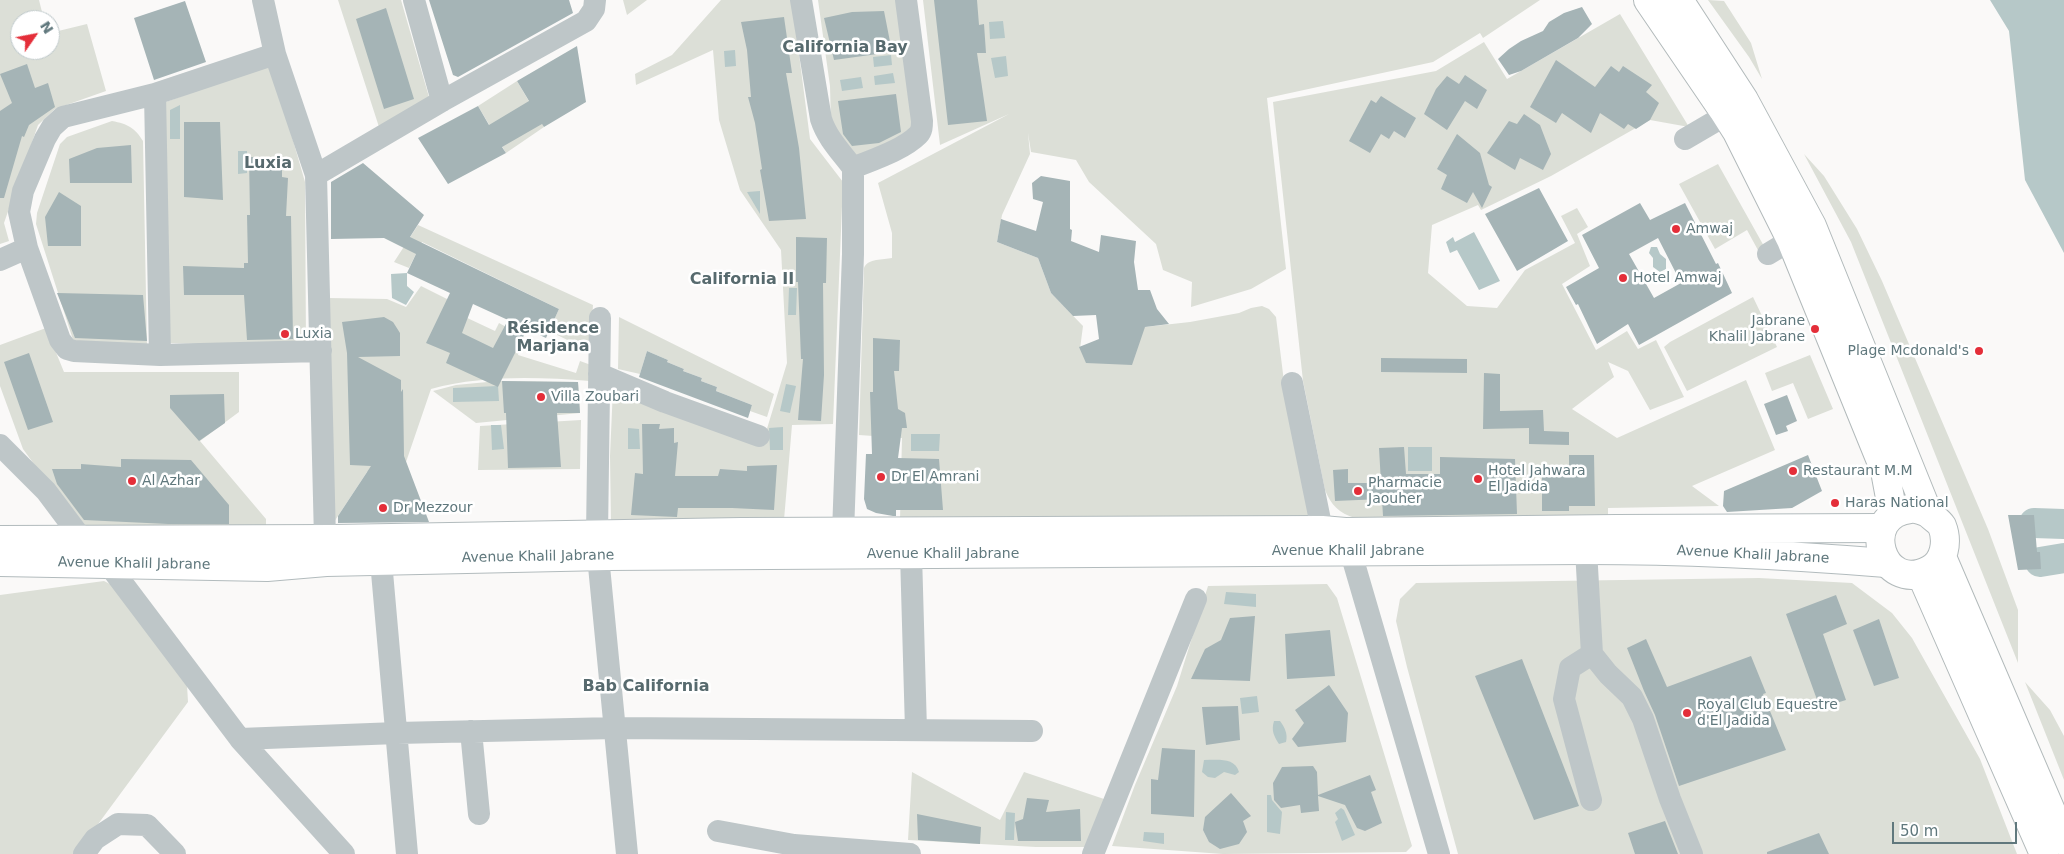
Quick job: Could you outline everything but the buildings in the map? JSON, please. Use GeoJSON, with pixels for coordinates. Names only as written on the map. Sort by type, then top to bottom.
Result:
{"type":"FeatureCollection","features":[{"type":"Feature","properties":{"kind":"main road"},"geometry":{"type":"LineString","coordinates":[[1648,0],[1691,60],[1726,115],[1791,240],[1885,471],[1888,521],[1879,547],[1886,563],[1903,574],[1921,574],[1934,568],[1942,557],[1945,543],[1941,525],[1928,513],[1812,226],[1744,100],[1679,0]]}},
{"type":"Feature","properties":{"kind":"main road"},"geometry":{"type":"LineString","coordinates":[[1888,521],[1911,509],[1928,513]]}},
{"type":"Feature","properties":{"kind":"main road","name":"Avenue Khalil Jabrane"},"geometry":{"type":"LineString","coordinates":[[0,540],[324,539],[911,554],[1626,528],[1888,521]]}},
{"type":"Feature","properties":{"kind":"main road","name":"Avenue Khalil Jabrane"},"geometry":{"type":"LineString","coordinates":[[0,562],[266,567],[381,561],[598,545],[843,533],[1339,538],[1586,550],[1646,550],[1801,556],[1886,563]]}},
{"type":"Feature","properties":{"kind":"main road"},"geometry":{"type":"LineString","coordinates":[[1942,557],[2064,841]]}},
{"type":"Feature","properties":{"kind":"main road"},"geometry":{"type":"LineString","coordinates":[[1921,574],[2044,854]]}},
{"type":"Feature","properties":{"kind":"street"},"geometry":{"type":"LineString","coordinates":[[263,0],[275,54],[316,175],[324,539]]}},
{"type":"Feature","properties":{"kind":"street"},"geometry":{"type":"LineString","coordinates":[[414,0],[442,101]]}},
{"type":"Feature","properties":{"kind":"street"},"geometry":{"type":"LineString","coordinates":[[316,175],[586,20],[594,9],[595,0]]}},
{"type":"Feature","properties":{"kind":"street"},"geometry":{"type":"LineString","coordinates":[[801,0],[824,129],[854,168],[853,254],[843,533]]}},
{"type":"Feature","properties":{"kind":"street"},"geometry":{"type":"LineString","coordinates":[[854,168],[910,141],[919,135],[922,129],[906,0]]}},
{"type":"Feature","properties":{"kind":"street"},"geometry":{"type":"LineString","coordinates":[[275,54],[155,94],[106,105],[63,117],[56,121],[45,139],[23,191],[19,212],[27,248],[62,345],[67,349],[74,351],[160,355],[321,351]]}},
{"type":"Feature","properties":{"kind":"street"},"geometry":{"type":"LineString","coordinates":[[155,94],[160,355]]}},
{"type":"Feature","properties":{"kind":"street"},"geometry":{"type":"LineString","coordinates":[[1685,139],[1726,115]]}},
{"type":"Feature","properties":{"kind":"street"},"geometry":{"type":"LineString","coordinates":[[1768,254],[1791,240]]}},
{"type":"Feature","properties":{"kind":"street"},"geometry":{"type":"LineString","coordinates":[[0,260],[27,248]]}},
{"type":"Feature","properties":{"kind":"street"},"geometry":{"type":"LineString","coordinates":[[600,318],[598,545],[627,854]]}},
{"type":"Feature","properties":{"kind":"street"},"geometry":{"type":"LineString","coordinates":[[599,374],[665,402],[759,436]]}},
{"type":"Feature","properties":{"kind":"street"},"geometry":{"type":"LineString","coordinates":[[1292,383],[1439,854]]}},
{"type":"Feature","properties":{"kind":"street"},"geometry":{"type":"LineString","coordinates":[[0,445],[46,490],[82,539]]}},
{"type":"Feature","properties":{"kind":"street"},"geometry":{"type":"LineString","coordinates":[[1586,550],[1592,654],[1608,674],[1632,697],[1643,719],[1670,800],[1692,854]]}},
{"type":"Feature","properties":{"kind":"street"},"geometry":{"type":"LineString","coordinates":[[911,554],[916,730]]}},
{"type":"Feature","properties":{"kind":"street"},"geometry":{"type":"LineString","coordinates":[[381,561],[407,854]]}},
{"type":"Feature","properties":{"kind":"street"},"geometry":{"type":"LineString","coordinates":[[108,564],[240,739],[344,854]]}},
{"type":"Feature","properties":{"kind":"street"},"geometry":{"type":"LineString","coordinates":[[1093,854],[1196,599]]}},
{"type":"Feature","properties":{"kind":"street"},"geometry":{"type":"LineString","coordinates":[[1591,800],[1564,699],[1570,668],[1592,654]]}},
{"type":"Feature","properties":{"kind":"street"},"geometry":{"type":"LineString","coordinates":[[240,739],[397,732],[615,728],[1032,731]]}},
{"type":"Feature","properties":{"kind":"street"},"geometry":{"type":"LineString","coordinates":[[471,731],[478,814]]}},
{"type":"Feature","properties":{"kind":"street"},"geometry":{"type":"LineString","coordinates":[[84,854],[95,839],[118,824],[147,825],[174,854]]}},
{"type":"Feature","properties":{"kind":"street"},"geometry":{"type":"LineString","coordinates":[[718,831],[794,850],[910,854]]}},
{"type":"Feature","properties":{"kind":"shaded area"},"geometry":{"type":"Polygon","coordinates":[[[0,0],[39,0],[42,10],[10,10],[10,60],[60,60],[60,31],[87,24],[106,91],[55,109],[38,125],[4,223],[9,241],[0,244],[0,0]]]}},
{"type":"Feature","properties":{"kind":"shaded area"},"geometry":{"type":"Polygon","coordinates":[[[338,0],[401,0],[429,97],[379,127],[338,0]]]}},
{"type":"Feature","properties":{"kind":"shaded area"},"geometry":{"type":"Polygon","coordinates":[[[623,0],[647,0],[627,15],[623,0]]]}},
{"type":"Feature","properties":{"kind":"shaded area"},"geometry":{"type":"Polygon","coordinates":[[[721,0],[792,0],[810,139],[843,182],[833,424],[792,425],[784,520],[611,524],[610,456],[613,388],[762,445],[787,363],[781,250],[740,190],[719,120],[713,50],[636,85],[635,74],[672,55],[721,0]]]}},
{"type":"Feature","properties":{"kind":"shaded area"},"geometry":{"type":"Polygon","coordinates":[[[818,0],[898,0],[916,130],[858,163],[831,124],[830,86],[818,0]]]}},
{"type":"Feature","properties":{"kind":"shaded area"},"geometry":{"type":"Polygon","coordinates":[[[923,0],[1540,0],[1483,38],[1480,33],[1433,62],[1267,98],[1286,269],[1251,289],[1191,307],[1192,282],[1163,270],[1156,244],[1089,182],[1076,160],[1031,152],[1028,133],[1030,154],[1002,215],[997,242],[1038,258],[1051,293],[1083,326],[1080,349],[1145,327],[1190,322],[1239,313],[1262,306],[1269,309],[1276,317],[1285,390],[1313,520],[900,520],[902,438],[859,435],[864,268],[869,262],[892,258],[892,233],[878,183],[1009,114],[940,145],[923,0]]]}},
{"type":"Feature","properties":{"kind":"shaded area"},"geometry":{"type":"Polygon","coordinates":[[[1708,0],[1724,1],[1751,43],[1762,79],[1749,57],[1708,0]]]}},
{"type":"Feature","properties":{"kind":"shaded area"},"geometry":{"type":"Polygon","coordinates":[[[1990,0],[2064,0],[2064,253],[2025,180],[2009,31],[1990,0]]]}},
{"type":"Feature","properties":{"kind":"shaded area"},"geometry":{"type":"Polygon","coordinates":[[[1620,14],[1689,127],[1650,120],[1551,176],[1481,210],[1478,205],[1432,225],[1428,273],[1467,306],[1497,308],[1525,270],[1575,243],[1561,216],[1577,208],[1588,227],[1577,234],[1590,266],[1562,284],[1596,350],[1627,331],[1638,349],[1656,340],[1684,397],[1650,410],[1628,371],[1608,362],[1614,377],[1572,409],[1617,438],[1746,380],[1775,450],[1692,486],[1719,506],[1608,508],[1608,516],[1355,518],[1344,514],[1333,504],[1325,490],[1303,381],[1273,102],[1436,71],[1484,42],[1507,79],[1620,14]]]}},
{"type":"Feature","properties":{"kind":"shaded area"},"geometry":{"type":"Polygon","coordinates":[[[1003,21],[1005,38],[990,39],[989,22],[1003,21]]]}},
{"type":"Feature","properties":{"kind":"shaded area"},"geometry":{"type":"Polygon","coordinates":[[[735,50],[736,66],[725,67],[724,51],[735,50]]]}},
{"type":"Feature","properties":{"kind":"shaded area"},"geometry":{"type":"Polygon","coordinates":[[[891,55],[892,65],[874,67],[873,57],[891,55]]]}},
{"type":"Feature","properties":{"kind":"shaded area"},"geometry":{"type":"Polygon","coordinates":[[[1006,56],[1008,76],[995,78],[991,58],[1006,56]]]}},
{"type":"Feature","properties":{"kind":"shaded area"},"geometry":{"type":"Polygon","coordinates":[[[271,64],[305,182],[306,347],[169,343],[163,103],[271,64]]]}},
{"type":"Feature","properties":{"kind":"shaded area"},"geometry":{"type":"Polygon","coordinates":[[[893,73],[895,83],[875,85],[874,76],[893,73]]]}},
{"type":"Feature","properties":{"kind":"shaded area"},"geometry":{"type":"Polygon","coordinates":[[[861,77],[863,88],[842,91],[840,80],[861,77]]]}},
{"type":"Feature","properties":{"kind":"shaded area"},"geometry":{"type":"Polygon","coordinates":[[[517,81],[544,127],[506,153],[478,106],[517,81]]]}},
{"type":"Feature","properties":{"kind":"shaded area"},"geometry":{"type":"Polygon","coordinates":[[[180,105],[180,139],[170,139],[170,110],[180,105]]]}},
{"type":"Feature","properties":{"kind":"shaded area"},"geometry":{"type":"Polygon","coordinates":[[[112,121],[130,127],[143,141],[147,347],[74,343],[36,224],[37,213],[60,144],[67,137],[112,121]]]}},
{"type":"Feature","properties":{"kind":"shaded area"},"geometry":{"type":"Polygon","coordinates":[[[238,151],[247,151],[247,173],[238,174],[238,151]]]}},
{"type":"Feature","properties":{"kind":"shaded area"},"geometry":{"type":"Polygon","coordinates":[[[1804,154],[1824,176],[1857,229],[1882,281],[1988,529],[2018,610],[2018,663],[1851,242],[1804,154]]]}},
{"type":"Feature","properties":{"kind":"shaded area"},"geometry":{"type":"Polygon","coordinates":[[[1718,164],[1765,248],[1759,252],[1747,230],[1715,249],[1679,184],[1718,164]]]}},
{"type":"Feature","properties":{"kind":"shaded area"},"geometry":{"type":"Polygon","coordinates":[[[760,191],[760,214],[747,192],[760,191]]]}},
{"type":"Feature","properties":{"kind":"shaded area"},"geometry":{"type":"Polygon","coordinates":[[[418,225],[593,305],[590,351],[549,331],[559,309],[422,242],[409,268],[394,262],[418,225]]]}},
{"type":"Feature","properties":{"kind":"shaded area"},"geometry":{"type":"Polygon","coordinates":[[[1474,232],[1500,281],[1479,290],[1457,250],[1450,253],[1446,242],[1453,237],[1455,242],[1474,232]]]}},
{"type":"Feature","properties":{"kind":"shaded area"},"geometry":{"type":"Polygon","coordinates":[[[1651,247],[1657,247],[1660,254],[1666,259],[1666,269],[1660,272],[1653,267],[1653,258],[1649,253],[1651,247]]]}},
{"type":"Feature","properties":{"kind":"shaded area"},"geometry":{"type":"Polygon","coordinates":[[[407,273],[407,286],[414,292],[406,305],[392,298],[391,274],[407,273]]]}},
{"type":"Feature","properties":{"kind":"shaded area"},"geometry":{"type":"Polygon","coordinates":[[[421,286],[467,309],[463,316],[495,331],[499,323],[524,337],[518,355],[576,373],[580,361],[591,365],[590,381],[490,379],[451,384],[431,389],[406,462],[367,472],[334,522],[328,298],[387,299],[406,307],[421,286]]]}},
{"type":"Feature","properties":{"kind":"shaded area"},"geometry":{"type":"Polygon","coordinates":[[[789,288],[797,288],[796,315],[788,315],[789,288]]]}},
{"type":"Feature","properties":{"kind":"shaded area"},"geometry":{"type":"Polygon","coordinates":[[[1753,297],[1777,347],[1687,391],[1664,347],[1753,297]]]}},
{"type":"Feature","properties":{"kind":"shaded area"},"geometry":{"type":"Polygon","coordinates":[[[619,317],[774,394],[767,417],[750,411],[752,405],[716,391],[717,387],[701,381],[702,378],[683,371],[684,369],[667,362],[668,360],[647,351],[640,374],[618,369],[619,317]]]}},
{"type":"Feature","properties":{"kind":"shaded area"},"geometry":{"type":"Polygon","coordinates":[[[46,328],[64,372],[239,372],[239,412],[200,441],[266,519],[266,533],[86,535],[23,449],[0,386],[0,345],[46,328]]]}},
{"type":"Feature","properties":{"kind":"shaded area"},"geometry":{"type":"Polygon","coordinates":[[[1810,355],[1833,409],[1808,419],[1793,383],[1772,391],[1765,373],[1810,355]]]}},
{"type":"Feature","properties":{"kind":"shaded area"},"geometry":{"type":"Polygon","coordinates":[[[498,381],[578,382],[580,413],[476,423],[433,391],[456,385],[498,381]]]}},
{"type":"Feature","properties":{"kind":"shaded area"},"geometry":{"type":"Polygon","coordinates":[[[786,384],[796,386],[790,413],[780,411],[786,384]]]}},
{"type":"Feature","properties":{"kind":"shaded area"},"geometry":{"type":"Polygon","coordinates":[[[498,386],[499,401],[453,402],[453,388],[498,386]]]}},
{"type":"Feature","properties":{"kind":"shaded area"},"geometry":{"type":"Polygon","coordinates":[[[581,420],[580,469],[478,470],[480,426],[581,420]]]}},
{"type":"Feature","properties":{"kind":"shaded area"},"geometry":{"type":"Polygon","coordinates":[[[491,425],[501,425],[504,449],[492,450],[491,425]]]}},
{"type":"Feature","properties":{"kind":"shaded area"},"geometry":{"type":"Polygon","coordinates":[[[783,427],[783,450],[770,450],[769,428],[783,427]]]}},
{"type":"Feature","properties":{"kind":"shaded area"},"geometry":{"type":"Polygon","coordinates":[[[628,428],[639,429],[640,449],[628,449],[628,428]]]}},
{"type":"Feature","properties":{"kind":"shaded area"},"geometry":{"type":"Polygon","coordinates":[[[911,434],[940,434],[939,451],[911,451],[911,434]]]}},
{"type":"Feature","properties":{"kind":"shaded area"},"geometry":{"type":"Polygon","coordinates":[[[1408,447],[1432,447],[1432,471],[1408,471],[1408,447]]]}},
{"type":"Feature","properties":{"kind":"shaded area","name":"Royal Club Equestre d'El Jadida"},"geometry":{"type":"Polygon","coordinates":[[[1759,578],[1852,583],[1892,613],[1912,638],[1980,759],[2017,854],[1458,854],[1396,621],[1400,599],[1416,583],[1759,578]]]}},
{"type":"Feature","properties":{"kind":"shaded area"},"geometry":{"type":"Polygon","coordinates":[[[104,581],[112,585],[187,685],[188,702],[76,854],[0,854],[0,595],[104,581]]]}},
{"type":"Feature","properties":{"kind":"shaded area"},"geometry":{"type":"Polygon","coordinates":[[[1327,584],[1337,598],[1412,846],[1406,852],[1223,854],[1112,846],[1135,785],[1177,686],[1208,586],[1327,584]]]}},
{"type":"Feature","properties":{"kind":"shaded area"},"geometry":{"type":"Polygon","coordinates":[[[1226,592],[1256,594],[1256,607],[1224,604],[1226,592]]]}},
{"type":"Feature","properties":{"kind":"shaded area"},"geometry":{"type":"Polygon","coordinates":[[[2025,682],[2050,710],[2064,736],[2064,780],[2025,682]]]}},
{"type":"Feature","properties":{"kind":"shaded area"},"geometry":{"type":"Polygon","coordinates":[[[1257,696],[1259,712],[1242,714],[1240,698],[1257,696]]]}},
{"type":"Feature","properties":{"kind":"shaded area"},"geometry":{"type":"Polygon","coordinates":[[[1274,721],[1280,721],[1283,726],[1287,739],[1286,742],[1279,744],[1273,731],[1274,721]]]}},
{"type":"Feature","properties":{"kind":"shaded area"},"geometry":{"type":"Polygon","coordinates":[[[1204,760],[1225,760],[1234,764],[1239,772],[1235,775],[1224,772],[1215,778],[1208,777],[1202,772],[1204,760]]]}},
{"type":"Feature","properties":{"kind":"shaded area"},"geometry":{"type":"Polygon","coordinates":[[[912,772],[1000,820],[1024,772],[1107,800],[1086,847],[1036,847],[908,840],[912,772]]]}},
{"type":"Feature","properties":{"kind":"shaded area"},"geometry":{"type":"Polygon","coordinates":[[[1267,795],[1271,795],[1272,800],[1282,812],[1280,834],[1267,832],[1267,795]]]}},
{"type":"Feature","properties":{"kind":"shaded area"},"geometry":{"type":"Polygon","coordinates":[[[1341,808],[1344,810],[1355,835],[1342,841],[1335,822],[1338,819],[1335,813],[1341,808]]]}},
{"type":"Feature","properties":{"kind":"shaded area"},"geometry":{"type":"Polygon","coordinates":[[[1006,812],[1015,813],[1014,840],[1005,840],[1006,812]]]}},
{"type":"Feature","properties":{"kind":"shaded area"},"geometry":{"type":"Polygon","coordinates":[[[1144,832],[1164,833],[1164,844],[1143,841],[1144,832]]]}},
{"type":"Feature","properties":{"kind":"waterway"},"geometry":{"type":"LineString","coordinates":[[2034,523],[2064,524]]}},
{"type":"Feature","properties":{"kind":"waterway"},"geometry":{"type":"LineString","coordinates":[[2040,562],[2064,558]]}},
{"type":"Feature","properties":{"kind":"place","name":"Amwaj"},"geometry":{"type":"Point","coordinates":[1676,229]}},
{"type":"Feature","properties":{"kind":"place","name":"Hotel Amwaj"},"geometry":{"type":"Point","coordinates":[1623,278]}},
{"type":"Feature","properties":{"kind":"place","name":"Jabrane Khalil Jabrane"},"geometry":{"type":"Point","coordinates":[1815,329]}},
{"type":"Feature","properties":{"kind":"place","name":"Luxia"},"geometry":{"type":"Point","coordinates":[285,334]}},
{"type":"Feature","properties":{"kind":"place","name":"Plage Mcdonald's"},"geometry":{"type":"Point","coordinates":[1979,351]}},
{"type":"Feature","properties":{"kind":"place","name":"Villa Zoubari"},"geometry":{"type":"Point","coordinates":[541,397]}},
{"type":"Feature","properties":{"kind":"place","name":"Restaurant M.M"},"geometry":{"type":"Point","coordinates":[1793,471]}},
{"type":"Feature","properties":{"kind":"place","name":"Dr El Amrani"},"geometry":{"type":"Point","coordinates":[881,477]}},
{"type":"Feature","properties":{"kind":"place","name":"Hotel Jahwara El Jadida"},"geometry":{"type":"Point","coordinates":[1478,479]}},
{"type":"Feature","properties":{"kind":"place","name":"Al Azhar"},"geometry":{"type":"Point","coordinates":[132,481]}},
{"type":"Feature","properties":{"kind":"place","name":"Pharmacie Jaouher"},"geometry":{"type":"Point","coordinates":[1358,491]}},
{"type":"Feature","properties":{"kind":"place","name":"Haras National"},"geometry":{"type":"Point","coordinates":[1835,503]}},
{"type":"Feature","properties":{"kind":"place","name":"Dr Mezzour"},"geometry":{"type":"Point","coordinates":[383,508]}},
{"type":"Feature","properties":{"kind":"place","name":"Royal Club Equestre d'El Jadida"},"geometry":{"type":"Point","coordinates":[1687,713]}},
{"type":"Feature","properties":{"kind":"district","name":"California Bay"},"geometry":{"type":"Point","coordinates":[845,48]}},
{"type":"Feature","properties":{"kind":"district","name":"Luxia"},"geometry":{"type":"Point","coordinates":[268,164]}},
{"type":"Feature","properties":{"kind":"district","name":"California II"},"geometry":{"type":"Point","coordinates":[742,280]}},
{"type":"Feature","properties":{"kind":"district","name":"Résidence Marjana"},"geometry":{"type":"Point","coordinates":[553,338]}},
{"type":"Feature","properties":{"kind":"district","name":"Bab California"},"geometry":{"type":"Point","coordinates":[646,687]}}]}
